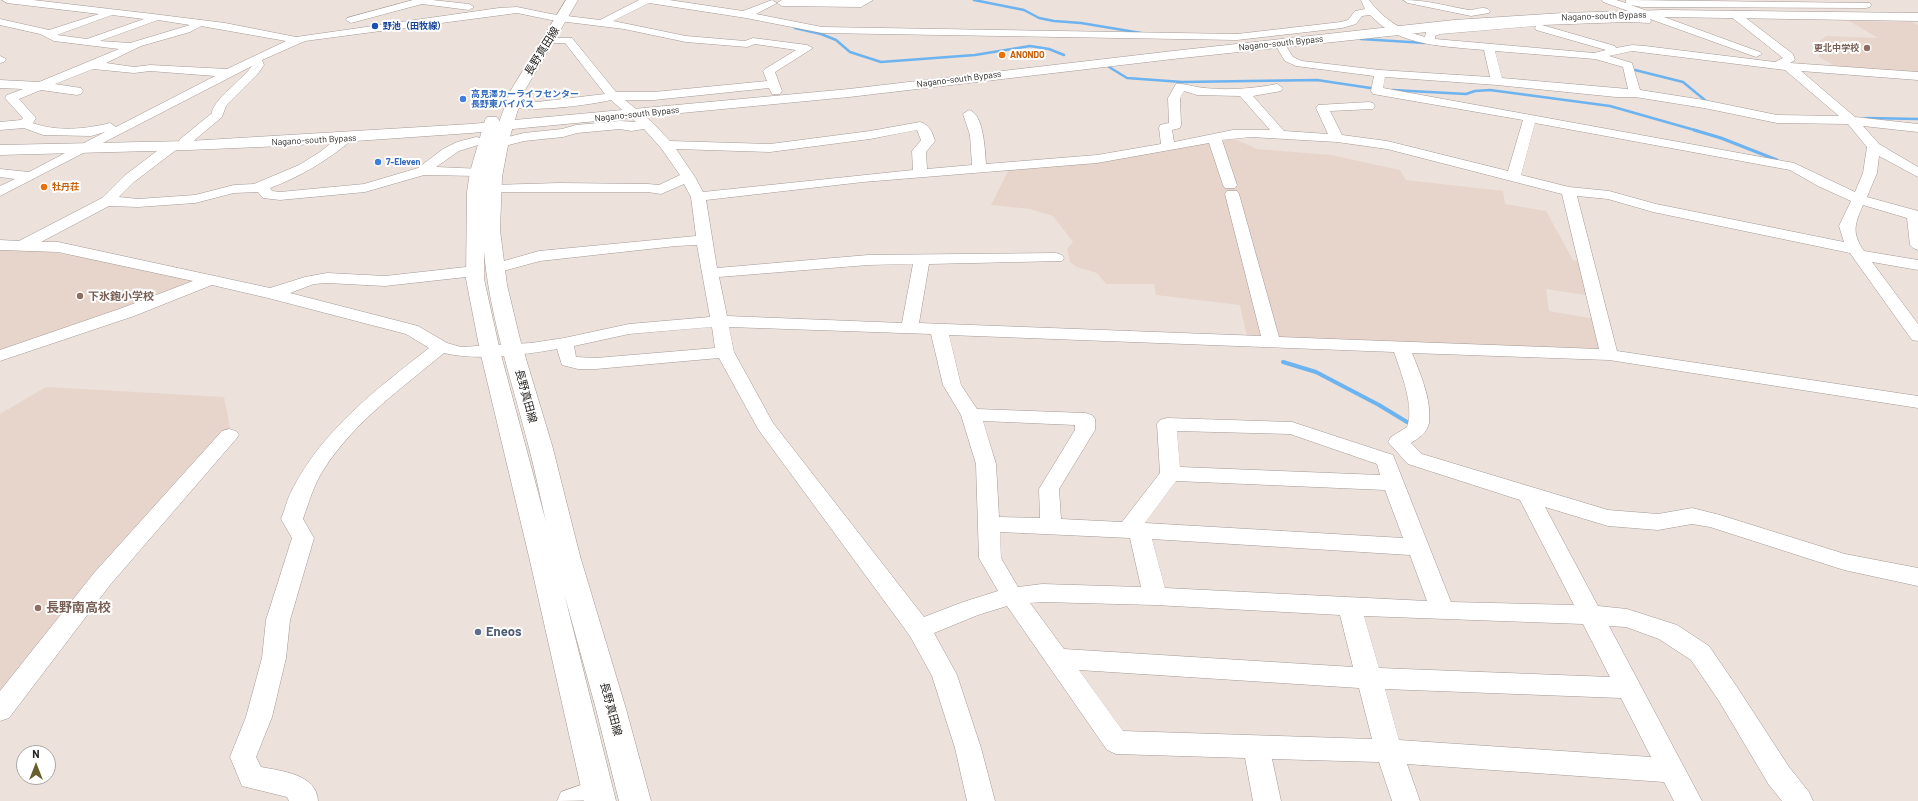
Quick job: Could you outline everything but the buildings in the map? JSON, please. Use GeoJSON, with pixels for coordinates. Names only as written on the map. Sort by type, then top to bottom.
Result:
{"type":"FeatureCollection","features":[{"type":"Feature","properties":{"kind":"main road","name":"長野真田線"},"geometry":{"type":"LineString","coordinates":[[572,0],[558,12],[509,82],[498,126],[492,189],[491,229],[485,269],[503,312],[514,350],[567,555],[597,658],[635,801]]}},
{"type":"Feature","properties":{"kind":"main road","name":"Nagano-south Bypass"},"geometry":{"type":"LineString","coordinates":[[1,149],[81,150],[346,138],[636,116],[1279,43],[1487,13],[1628,5],[1872,8],[1918,11]]}},
{"type":"Feature","properties":{"kind":"main road","name":"Nagano-south Bypass"},"geometry":{"type":"LineString","coordinates":[[636,116],[775,88],[1393,27],[1519,22],[1645,14],[1724,7],[1918,17]]}},
{"type":"Feature","properties":{"kind":"main road","name":"長野真田線"},"geometry":{"type":"LineString","coordinates":[[558,12],[549,41],[522,83],[498,126],[478,172],[475,192],[485,269],[490,351],[543,561],[599,796]]}},
{"type":"Feature","properties":{"kind":"main road","name":"Nagano-south Bypass"},"geometry":{"type":"LineString","coordinates":[[1,149],[95,142],[186,140],[498,126]]}},
{"type":"Feature","properties":{"kind":"street"},"geometry":{"type":"LineString","coordinates":[[7,0],[42,9]]}},
{"type":"Feature","properties":{"kind":"street"},"geometry":{"type":"LineString","coordinates":[[42,9],[54,0]]}},
{"type":"Feature","properties":{"kind":"street"},"geometry":{"type":"LineString","coordinates":[[600,24],[648,0],[744,15],[822,30],[1237,36],[1342,25],[1352,22],[1359,13],[1371,12]]}},
{"type":"Feature","properties":{"kind":"street"},"geometry":{"type":"LineString","coordinates":[[744,15],[778,1],[862,4],[868,0]]}},
{"type":"Feature","properties":{"kind":"street"},"geometry":{"type":"LineString","coordinates":[[1364,0],[1371,12],[1393,27],[1417,40],[1489,48],[1594,56],[1628,65],[1635,93]]}},
{"type":"Feature","properties":{"kind":"street"},"geometry":{"type":"LineString","coordinates":[[1408,0],[1471,13],[1487,13],[1484,0]]}},
{"type":"Feature","properties":{"kind":"street"},"geometry":{"type":"LineString","coordinates":[[1609,0],[1628,5],[1645,14],[1666,22],[1791,67],[1851,120],[1874,147],[1918,173]]}},
{"type":"Feature","properties":{"kind":"street"},"geometry":{"type":"LineString","coordinates":[[1857,0],[1872,8]]}},
{"type":"Feature","properties":{"kind":"street"},"geometry":{"type":"LineString","coordinates":[[279,36],[313,27],[366,17],[419,1],[463,12],[480,3]]}},
{"type":"Feature","properties":{"kind":"street"},"geometry":{"type":"LineString","coordinates":[[0,22],[42,9],[65,7],[157,17],[296,40]]}},
{"type":"Feature","properties":{"kind":"street"},"geometry":{"type":"LineString","coordinates":[[1724,7],[1789,56],[1789,60],[1780,62]]}},
{"type":"Feature","properties":{"kind":"street"},"geometry":{"type":"LineString","coordinates":[[0,192],[256,59],[296,40],[463,12],[517,10],[558,12],[600,24],[624,26],[686,40],[747,44],[753,42],[807,48],[769,71],[775,88],[654,96],[613,96],[597,100],[537,106],[442,156],[423,171]]}},
{"type":"Feature","properties":{"kind":"street"},"geometry":{"type":"LineString","coordinates":[[49,34],[113,12]]}},
{"type":"Feature","properties":{"kind":"street"},"geometry":{"type":"LineString","coordinates":[[16,16],[54,38],[129,46]]}},
{"type":"Feature","properties":{"kind":"street"},"geometry":{"type":"LineString","coordinates":[[0,18],[16,16],[28,19]]}},
{"type":"Feature","properties":{"kind":"street"},"geometry":{"type":"LineString","coordinates":[[85,42],[157,17]]}},
{"type":"Feature","properties":{"kind":"street"},"geometry":{"type":"LineString","coordinates":[[1431,42],[1430,34],[1438,31],[1519,22],[1628,19],[1659,24],[1666,22]]}},
{"type":"Feature","properties":{"kind":"street"},"geometry":{"type":"LineString","coordinates":[[1519,22],[1621,51]]}},
{"type":"Feature","properties":{"kind":"street"},"geometry":{"type":"LineString","coordinates":[[25,124],[30,118],[11,98],[91,64],[119,54],[129,46],[154,36],[188,29],[202,24]]}},
{"type":"Feature","properties":{"kind":"street"},"geometry":{"type":"LineString","coordinates":[[753,42],[751,40],[770,28]]}},
{"type":"Feature","properties":{"kind":"street"},"geometry":{"type":"LineString","coordinates":[[549,41],[568,40],[613,96],[666,145],[688,177],[698,196],[704,240],[725,352],[765,426],[919,629],[944,675],[968,748],[981,801]]}},
{"type":"Feature","properties":{"kind":"street"},"geometry":{"type":"LineString","coordinates":[[1279,43],[1289,59],[1300,64],[1380,73],[1496,81],[1616,93],[1635,93],[1704,104],[1777,120],[1851,120],[1918,128]]}},
{"type":"Feature","properties":{"kind":"street"},"geometry":{"type":"LineString","coordinates":[[1489,48],[1496,81]]}},
{"type":"Feature","properties":{"kind":"street"},"geometry":{"type":"LineString","coordinates":[[1594,56],[1632,48],[1791,67],[1918,76]]}},
{"type":"Feature","properties":{"kind":"street"},"geometry":{"type":"LineString","coordinates":[[186,140],[218,114],[218,109],[221,104],[253,73],[258,65],[256,59]]}},
{"type":"Feature","properties":{"kind":"street"},"geometry":{"type":"LineString","coordinates":[[91,64],[134,70],[150,68],[230,73]]}},
{"type":"Feature","properties":{"kind":"street"},"geometry":{"type":"LineString","coordinates":[[1380,73],[1377,91],[1794,167],[1822,183],[1859,199],[1914,215],[1918,244]]}},
{"type":"Feature","properties":{"kind":"street"},"geometry":{"type":"LineString","coordinates":[[0,84],[38,86],[77,91]]}},
{"type":"Feature","properties":{"kind":"street"},"geometry":{"type":"LineString","coordinates":[[1168,147],[1165,128],[1175,125],[1174,98],[1180,88],[1197,91],[1259,92],[1278,88]]}},
{"type":"Feature","properties":{"kind":"street"},"geometry":{"type":"LineString","coordinates":[[1243,92],[1280,134]]}},
{"type":"Feature","properties":{"kind":"street"},"geometry":{"type":"LineString","coordinates":[[1337,138],[1322,108],[1369,106]]}},
{"type":"Feature","properties":{"kind":"street"},"geometry":{"type":"LineString","coordinates":[[969,114],[977,135],[979,169]]}},
{"type":"Feature","properties":{"kind":"street"},"geometry":{"type":"LineString","coordinates":[[1851,120],[1864,117],[1918,118]]}},
{"type":"Feature","properties":{"kind":"street"},"geometry":{"type":"LineString","coordinates":[[1513,177],[1530,118]]}},
{"type":"Feature","properties":{"kind":"street"},"geometry":{"type":"LineString","coordinates":[[0,126],[25,124],[43,131],[91,132],[128,126]]}},
{"type":"Feature","properties":{"kind":"street"},"geometry":{"type":"LineString","coordinates":[[666,145],[770,148],[870,135],[920,126],[925,131],[928,141],[919,151],[920,174]]}},
{"type":"Feature","properties":{"kind":"street"},"geometry":{"type":"LineString","coordinates":[[698,196],[920,174],[1097,159],[1239,133],[1280,134],[1337,138],[1417,151],[1569,191],[1609,196],[1653,208],[1918,265]]}},
{"type":"Feature","properties":{"kind":"street"},"geometry":{"type":"LineString","coordinates":[[1214,137],[1231,189],[1271,341]]}},
{"type":"Feature","properties":{"kind":"street"},"geometry":{"type":"LineString","coordinates":[[256,188],[304,169],[328,154],[346,138]]}},
{"type":"Feature","properties":{"kind":"street"},"geometry":{"type":"LineString","coordinates":[[22,246],[107,200],[129,179],[171,147]]}},
{"type":"Feature","properties":{"kind":"street"},"geometry":{"type":"LineString","coordinates":[[1874,147],[1870,173],[1847,226],[1851,241],[1858,252],[1918,336]]}},
{"type":"Feature","properties":{"kind":"street"},"geometry":{"type":"LineString","coordinates":[[107,200],[138,203],[195,199],[234,189],[256,188],[262,188],[268,195],[280,196],[365,188],[423,171],[478,172]]}},
{"type":"Feature","properties":{"kind":"street"},"geometry":{"type":"LineString","coordinates":[[0,173],[31,176]]}},
{"type":"Feature","properties":{"kind":"street"},"geometry":{"type":"LineString","coordinates":[[492,189],[567,187],[648,188],[662,190],[688,177]]}},
{"type":"Feature","properties":{"kind":"street"},"geometry":{"type":"LineString","coordinates":[[1569,191],[1609,355]]}},
{"type":"Feature","properties":{"kind":"street"},"geometry":{"type":"LineString","coordinates":[[270,293],[294,287],[311,280],[327,278],[385,281],[485,269],[539,256],[676,241],[704,240]]}},
{"type":"Feature","properties":{"kind":"street"},"geometry":{"type":"LineString","coordinates":[[0,245],[58,247],[270,293],[412,330],[441,348],[461,352],[514,350],[564,343],[629,329],[719,321],[1609,355],[1918,402]]}},
{"type":"Feature","properties":{"kind":"street"},"geometry":{"type":"LineString","coordinates":[[711,273],[868,260],[1056,258]]}},
{"type":"Feature","properties":{"kind":"street"},"geometry":{"type":"LineString","coordinates":[[909,328],[922,259]]}},
{"type":"Feature","properties":{"kind":"street"},"geometry":{"type":"LineString","coordinates":[[0,356],[128,312],[211,280]]}},
{"type":"Feature","properties":{"kind":"street"},"geometry":{"type":"LineString","coordinates":[[940,330],[952,385],[971,415],[986,464],[990,524],[990,558],[1012,596],[1059,659],[1116,742],[1389,751],[1673,771]]}},
{"type":"Feature","properties":{"kind":"street"},"geometry":{"type":"LineString","coordinates":[[564,343],[568,361],[572,363],[595,364],[725,352]]}},
{"type":"Feature","properties":{"kind":"street"},"geometry":{"type":"LineString","coordinates":[[1401,347],[1416,392],[1419,420],[1416,430],[1398,442],[1415,458],[1528,495],[1608,518],[1658,522],[1692,516],[1712,520],[1844,562],[1918,577]]}},
{"type":"Feature","properties":{"kind":"street"},"geometry":{"type":"LineString","coordinates":[[304,801],[304,798],[295,787],[252,777],[243,757],[259,716],[274,658],[278,620],[303,538],[292,519],[297,502],[314,468],[342,432],[377,400],[441,348]]}},
{"type":"Feature","properties":{"kind":"street"},"geometry":{"type":"LineString","coordinates":[[971,415],[1085,419],[1085,430],[1049,489],[1051,526]]}},
{"type":"Feature","properties":{"kind":"street"},"geometry":{"type":"LineString","coordinates":[[1134,531],[1170,474],[1167,424],[1292,428],[1386,460],[1393,483],[1443,611]]}},
{"type":"Feature","properties":{"kind":"street"},"geometry":{"type":"LineString","coordinates":[[0,710],[102,579],[229,435]]}},
{"type":"Feature","properties":{"kind":"street"},"geometry":{"type":"LineString","coordinates":[[1170,474],[1393,483]]}},
{"type":"Feature","properties":{"kind":"street"},"geometry":{"type":"LineString","coordinates":[[1528,495],[1688,801]]}},
{"type":"Feature","properties":{"kind":"street"},"geometry":{"type":"LineString","coordinates":[[990,524],[1051,526],[1418,547]]}},
{"type":"Feature","properties":{"kind":"street"},"geometry":{"type":"LineString","coordinates":[[1134,531],[1155,596]]}},
{"type":"Feature","properties":{"kind":"street"},"geometry":{"type":"LineString","coordinates":[[919,629],[970,608],[1012,596],[1042,593],[1155,596],[1443,611],[1591,615],[1627,618],[1668,632],[1700,653],[1780,776],[1799,801]]}},
{"type":"Feature","properties":{"kind":"street"},"geometry":{"type":"LineString","coordinates":[[1349,605],[1389,751],[1406,801]]}},
{"type":"Feature","properties":{"kind":"street"},"geometry":{"type":"LineString","coordinates":[[1059,659],[1370,678],[1628,688]]}},
{"type":"Feature","properties":{"kind":"street"},"geometry":{"type":"LineString","coordinates":[[1256,747],[1267,801]]}},
{"type":"Feature","properties":{"kind":"street"},"geometry":{"type":"LineString","coordinates":[[571,801],[599,796]]}},
{"type":"Feature","properties":{"kind":"shaded area","name":"更北中学校"},"geometry":{"type":"Polygon","coordinates":[[[1849,21],[1912,22],[1918,25],[1918,75],[1843,70],[1819,57],[1820,49],[1813,47],[1826,36],[1878,38],[1849,21]]]}},
{"type":"Feature","properties":{"kind":"shaded area"},"geometry":{"type":"Polygon","coordinates":[[[1228,136],[1257,149],[1331,155],[1400,170],[1406,180],[1503,191],[1505,204],[1546,211],[1573,260],[1586,263],[1592,296],[1546,289],[1549,311],[1595,319],[1601,348],[1597,351],[1247,337],[1240,305],[1156,295],[1154,284],[1106,284],[1097,273],[1077,267],[1070,262],[1067,249],[1073,242],[1053,216],[1030,209],[991,205],[1009,169],[1228,136]]]}},
{"type":"Feature","properties":{"kind":"shaded area","name":"下氷鉋小学校"},"geometry":{"type":"Polygon","coordinates":[[[0,248],[37,250],[105,261],[196,280],[125,311],[0,351],[0,248]]]}},
{"type":"Feature","properties":{"kind":"shaded area","name":"長野南高校"},"geometry":{"type":"Polygon","coordinates":[[[46,387],[224,397],[230,428],[150,516],[0,700],[0,414],[46,387]]]}},
{"type":"Feature","properties":{"kind":"waterway"},"geometry":{"type":"LineString","coordinates":[[974,0],[1024,10],[1039,18],[1054,21],[1081,23],[1141,33]]}},
{"type":"Feature","properties":{"kind":"waterway"},"geometry":{"type":"LineString","coordinates":[[795,28],[821,34],[836,40],[850,52],[881,62],[975,55],[1030,46],[1049,49],[1064,55]]}},
{"type":"Feature","properties":{"kind":"waterway"},"geometry":{"type":"LineString","coordinates":[[1361,39],[1425,43]]}},
{"type":"Feature","properties":{"kind":"waterway"},"geometry":{"type":"LineString","coordinates":[[1109,67],[1127,78],[1182,82],[1317,80],[1377,89]]}},
{"type":"Feature","properties":{"kind":"waterway"},"geometry":{"type":"LineString","coordinates":[[1635,70],[1683,82],[1706,101]]}},
{"type":"Feature","properties":{"kind":"waterway"},"geometry":{"type":"LineString","coordinates":[[1392,90],[1466,94],[1475,91],[1490,90],[1610,106],[1698,131]]}},
{"type":"Feature","properties":{"kind":"waterway"},"geometry":{"type":"LineString","coordinates":[[1861,120],[1867,118],[1918,119]]}},
{"type":"Feature","properties":{"kind":"waterway"},"geometry":{"type":"LineString","coordinates":[[1694,130],[1721,138],[1777,160]]}},
{"type":"Feature","properties":{"kind":"waterway"},"geometry":{"type":"LineString","coordinates":[[1283,362],[1316,372],[1379,405],[1407,422]]}},
{"type":"Feature","properties":{"kind":"place","name":"野池（田牧線）"},"geometry":{"type":"Point","coordinates":[375,26]}},
{"type":"Feature","properties":{"kind":"place","name":"更北中学校"},"geometry":{"type":"Point","coordinates":[1867,48]}},
{"type":"Feature","properties":{"kind":"place","name":"ANONDO"},"geometry":{"type":"Point","coordinates":[1002,55]}},
{"type":"Feature","properties":{"kind":"place","name":"高見澤カーライフセンター 長野東バイパス"},"geometry":{"type":"Point","coordinates":[463,99]}},
{"type":"Feature","properties":{"kind":"place","name":"7-Eleven"},"geometry":{"type":"Point","coordinates":[378,162]}},
{"type":"Feature","properties":{"kind":"place","name":"牡丹荘"},"geometry":{"type":"Point","coordinates":[44,187]}},
{"type":"Feature","properties":{"kind":"place","name":"下氷鉋小学校"},"geometry":{"type":"Point","coordinates":[80,296]}},
{"type":"Feature","properties":{"kind":"place","name":"長野南高校"},"geometry":{"type":"Point","coordinates":[38,608]}},
{"type":"Feature","properties":{"kind":"place","name":"Eneos"},"geometry":{"type":"Point","coordinates":[478,632]}}]}
